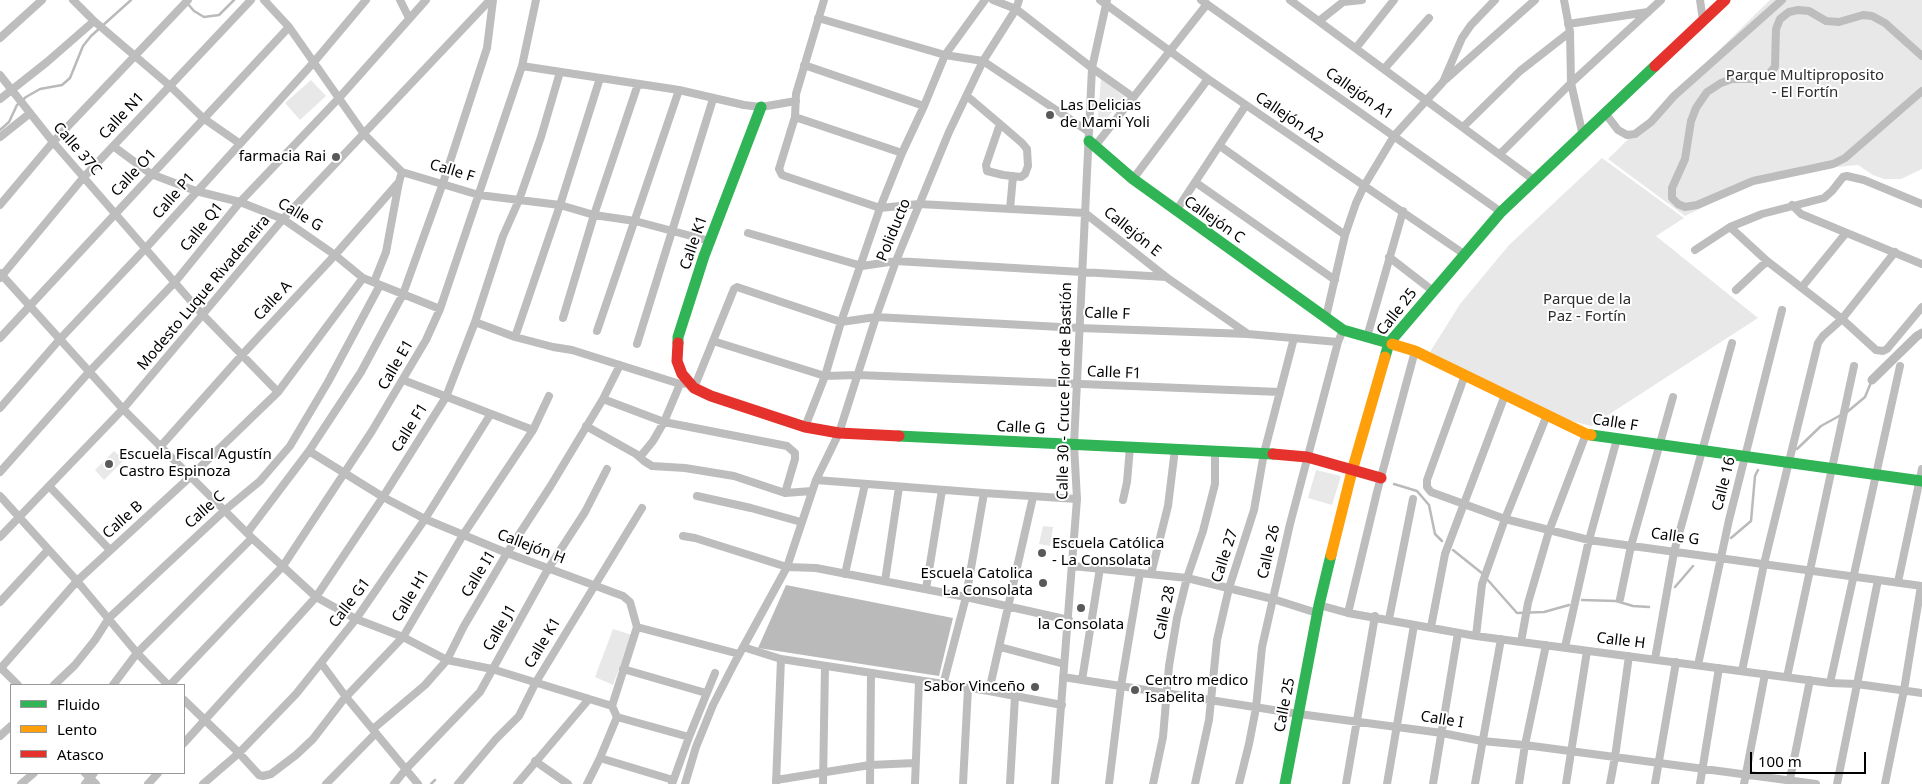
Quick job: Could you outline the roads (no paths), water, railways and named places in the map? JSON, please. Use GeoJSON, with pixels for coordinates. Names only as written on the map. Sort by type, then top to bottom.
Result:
{"type":"FeatureCollection","features":[{"type":"Feature","properties":{"kind":"street"},"geometry":{"type":"LineString","coordinates":[[0,38],[42,0]]}},
{"type":"Feature","properties":{"kind":"street"},"geometry":{"type":"LineString","coordinates":[[73,0],[94,21],[169,85],[203,118],[239,143]]}},
{"type":"Feature","properties":{"kind":"street"},"geometry":{"type":"LineString","coordinates":[[0,205],[53,142],[188,0]]}},
{"type":"Feature","properties":{"kind":"street","name":"Calle N1"},"geometry":{"type":"LineString","coordinates":[[1,275],[83,178],[251,0]]}},
{"type":"Feature","properties":{"kind":"street","name":"Calle F"},"geometry":{"type":"LineString","coordinates":[[264,0],[289,27],[364,134],[402,172],[479,195],[560,205],[594,215],[635,221],[710,241]]}},
{"type":"Feature","properties":{"kind":"street","name":"Calle P1"},"geometry":{"type":"LineString","coordinates":[[0,408],[60,339],[146,249],[239,143],[314,62],[366,0]]}},
{"type":"Feature","properties":{"kind":"street"},"geometry":{"type":"LineString","coordinates":[[400,0],[410,18]]}},
{"type":"Feature","properties":{"kind":"street","name":"Calle Q1"},"geometry":{"type":"LineString","coordinates":[[0,472],[89,372],[175,282],[240,202],[339,98],[426,0]]}},
{"type":"Feature","properties":{"kind":"street"},"geometry":{"type":"LineString","coordinates":[[114,684],[138,653],[249,535],[309,451],[361,372],[403,294],[443,183],[487,48],[491,0]]}},
{"type":"Feature","properties":{"kind":"street","name":"Modesto Luque Rivadeneira"},"geometry":{"type":"LineString","coordinates":[[0,537],[123,409],[283,219],[491,0]]}},
{"type":"Feature","properties":{"kind":"street","name":"Calle E1"},"geometry":{"type":"LineString","coordinates":[[170,684],[283,566],[344,474],[426,340],[440,309],[522,66],[536,0]]}},
{"type":"Feature","properties":{"kind":"street"},"geometry":{"type":"LineString","coordinates":[[824,0],[804,65],[796,101],[795,117],[779,172],[782,175],[880,208]]}},
{"type":"Feature","properties":{"kind":"street","name":"Poliducto"},"geometry":{"type":"LineString","coordinates":[[805,427],[825,376],[841,322],[862,266],[880,208],[902,153],[945,55],[985,0]]}},
{"type":"Feature","properties":{"kind":"street"},"geometry":{"type":"LineString","coordinates":[[993,0],[1016,9],[1133,97]]}},
{"type":"Feature","properties":{"kind":"street","name":"Poliducto"},"geometry":{"type":"LineString","coordinates":[[685,784],[696,747],[713,705],[787,567],[816,480],[839,433],[896,261],[955,118],[983,61],[1016,9],[1019,0]]}},
{"type":"Feature","properties":{"kind":"street"},"geometry":{"type":"LineString","coordinates":[[1290,0],[1534,180]]}},
{"type":"Feature","properties":{"kind":"street"},"geometry":{"type":"LineString","coordinates":[[1319,21],[1343,2],[1362,0]]}},
{"type":"Feature","properties":{"kind":"street"},"geometry":{"type":"LineString","coordinates":[[1356,48],[1394,0]]}},
{"type":"Feature","properties":{"kind":"street"},"geometry":{"type":"LineString","coordinates":[[1442,82],[1462,38],[1471,25],[1495,0]]}},
{"type":"Feature","properties":{"kind":"street"},"geometry":{"type":"LineString","coordinates":[[1326,318],[1345,235],[1356,203],[1394,136],[1442,82],[1535,0]]}},
{"type":"Feature","properties":{"kind":"street"},"geometry":{"type":"LineString","coordinates":[[1564,0],[1569,28],[1571,83],[1583,136]]}},
{"type":"Feature","properties":{"kind":"street"},"geometry":{"type":"LineString","coordinates":[[1500,154],[1571,83],[1661,0]]}},
{"type":"Feature","properties":{"kind":"street"},"geometry":{"type":"LineString","coordinates":[[1700,0],[1703,20]]}},
{"type":"Feature","properties":{"kind":"street","name":"Calle 25"},"geometry":{"type":"LineString","coordinates":[[1285,784],[1318,609],[1352,471],[1389,343],[1501,212],[1725,0]]}},
{"type":"Feature","properties":{"kind":"street"},"geometry":{"type":"LineString","coordinates":[[1605,113],[1618,130],[1627,135],[1636,134],[1651,122],[1674,96],[1782,0]]}},
{"type":"Feature","properties":{"kind":"street","name":"Callejón A2"},"geometry":{"type":"LineString","coordinates":[[1104,2],[1208,79],[1464,254]]}},
{"type":"Feature","properties":{"kind":"street","name":"Calle 30 - Cruce Flor de Bastión"},"geometry":{"type":"LineString","coordinates":[[1055,784],[1077,499],[1074,445],[1085,213],[1091,139],[1092,68],[1104,2]]}},
{"type":"Feature","properties":{"kind":"street"},"geometry":{"type":"LineString","coordinates":[[1091,139],[1133,97],[1170,51],[1204,2]]}},
{"type":"Feature","properties":{"kind":"street","name":"Callejón A1"},"geometry":{"type":"LineString","coordinates":[[1204,2],[1501,212]]}},
{"type":"Feature","properties":{"kind":"street"},"geometry":{"type":"LineString","coordinates":[[1922,56],[1885,23],[1872,16],[1863,15],[1839,22],[1826,21],[1810,11],[1798,10],[1789,12],[1780,19],[1776,28],[1775,67],[1768,75],[1758,79],[1732,79],[1721,83],[1707,92],[1696,108],[1691,121],[1685,159],[1672,188],[1672,198],[1678,204],[1685,207],[1753,182],[1833,164],[1845,158],[1922,91]]}},
{"type":"Feature","properties":{"kind":"street"},"geometry":{"type":"LineString","coordinates":[[1463,127],[1520,71],[1569,28],[1649,12]]}},
{"type":"Feature","properties":{"kind":"street"},"geometry":{"type":"LineString","coordinates":[[818,18],[945,55],[983,61]]}},
{"type":"Feature","properties":{"kind":"street"},"geometry":{"type":"LineString","coordinates":[[1384,69],[1429,18]]}},
{"type":"Feature","properties":{"kind":"street"},"geometry":{"type":"LineString","coordinates":[[0,99],[47,62],[94,21]]}},
{"type":"Feature","properties":{"kind":"street","name":"Calle O1"},"geometry":{"type":"LineString","coordinates":[[0,338],[289,27]]}},
{"type":"Feature","properties":{"kind":"street","name":"Callejón C"},"geometry":{"type":"LineString","coordinates":[[983,61],[1091,139],[1133,179],[1326,318]]}},
{"type":"Feature","properties":{"kind":"street"},"geometry":{"type":"LineString","coordinates":[[804,65],[924,106]]}},
{"type":"Feature","properties":{"kind":"street"},"geometry":{"type":"LineString","coordinates":[[522,66],[679,90],[713,99],[761,107],[796,101]]}},
{"type":"Feature","properties":{"kind":"street","name":"Calle F1"},"geometry":{"type":"LineString","coordinates":[[185,742],[316,598],[446,397],[475,322],[503,236],[519,200],[541,137],[560,72]]}},
{"type":"Feature","properties":{"kind":"street","name":"Calle 37C"},"geometry":{"type":"LineString","coordinates":[[0,75],[29,114],[83,178],[203,315],[278,392]]}},
{"type":"Feature","properties":{"kind":"street"},"geometry":{"type":"LineString","coordinates":[[515,337],[560,205],[600,78]]}},
{"type":"Feature","properties":{"kind":"street"},"geometry":{"type":"LineString","coordinates":[[1133,179],[1208,79]]}},
{"type":"Feature","properties":{"kind":"street"},"geometry":{"type":"LineString","coordinates":[[563,318],[594,215],[638,84]]}},
{"type":"Feature","properties":{"kind":"street"},"geometry":{"type":"LineString","coordinates":[[597,331],[679,90]]}},
{"type":"Feature","properties":{"kind":"street"},"geometry":{"type":"LineString","coordinates":[[967,96],[1000,124],[1027,148],[1028,166],[1026,174],[1020,177],[990,173],[986,168],[1000,124]]}},
{"type":"Feature","properties":{"kind":"street"},"geometry":{"type":"LineString","coordinates":[[637,344],[713,99]]}},
{"type":"Feature","properties":{"kind":"street"},"geometry":{"type":"LineString","coordinates":[[1176,211],[1246,105]]}},
{"type":"Feature","properties":{"kind":"street","name":"Calle K1"},"geometry":{"type":"LineString","coordinates":[[688,385],[676,361],[678,337],[710,241],[761,107]]}},
{"type":"Feature","properties":{"kind":"street"},"geometry":{"type":"LineString","coordinates":[[0,137],[29,114]]}},
{"type":"Feature","properties":{"kind":"street"},"geometry":{"type":"LineString","coordinates":[[795,117],[902,153]]}},
{"type":"Feature","properties":{"kind":"street","name":"Calle G"},"geometry":{"type":"LineString","coordinates":[[113,146],[152,174],[196,191],[240,202],[283,219],[335,255],[363,278],[440,309]]}},
{"type":"Feature","properties":{"kind":"street"},"geometry":{"type":"LineString","coordinates":[[1220,146],[1345,235]]}},
{"type":"Feature","properties":{"kind":"street","name":"Calle A"},"geometry":{"type":"LineString","coordinates":[[160,446],[335,255],[398,182],[402,172]]}},
{"type":"Feature","properties":{"kind":"street"},"geometry":{"type":"LineString","coordinates":[[1010,209],[1013,176]]}},
{"type":"Feature","properties":{"kind":"street"},"geometry":{"type":"LineString","coordinates":[[1695,250],[1730,227],[1762,214],[1824,198],[1844,177],[1848,176],[1864,180],[1922,204]]}},
{"type":"Feature","properties":{"kind":"street","name":"Calle C"},"geometry":{"type":"LineString","coordinates":[[55,684],[80,659],[109,618],[225,510],[260,481],[290,446],[328,382],[377,284],[386,252],[398,182]]}},
{"type":"Feature","properties":{"kind":"street"},"geometry":{"type":"LineString","coordinates":[[1195,182],[1335,280]]}},
{"type":"Feature","properties":{"kind":"street","name":"Callejón E"},"geometry":{"type":"LineString","coordinates":[[880,208],[919,204],[1085,213],[1166,277],[1248,334]]}},
{"type":"Feature","properties":{"kind":"street"},"geometry":{"type":"LineString","coordinates":[[1792,205],[1801,214],[1922,264]]}},
{"type":"Feature","properties":{"kind":"street"},"geometry":{"type":"LineString","coordinates":[[1367,337],[1403,211]]}},
{"type":"Feature","properties":{"kind":"street"},"geometry":{"type":"LineString","coordinates":[[1730,227],[1767,261],[1842,319],[1876,350],[1883,351],[1887,349],[1921,310]]}},
{"type":"Feature","properties":{"kind":"street"},"geometry":{"type":"LineString","coordinates":[[748,233],[862,266],[896,261],[1166,277]]}},
{"type":"Feature","properties":{"kind":"street"},"geometry":{"type":"LineString","coordinates":[[1802,287],[1846,233]]}},
{"type":"Feature","properties":{"kind":"street"},"geometry":{"type":"LineString","coordinates":[[1742,671],[1764,564],[1818,343],[1842,319],[1894,252]]}},
{"type":"Feature","properties":{"kind":"street"},"geometry":{"type":"LineString","coordinates":[[1389,258],[1433,291]]}},
{"type":"Feature","properties":{"kind":"street"},"geometry":{"type":"LineString","coordinates":[[1736,290],[1767,261]]}},
{"type":"Feature","properties":{"kind":"street"},"geometry":{"type":"LineString","coordinates":[[1,275],[123,409],[249,535],[316,598],[356,619],[403,637],[447,660],[492,669],[612,706]]}},
{"type":"Feature","properties":{"kind":"street","name":"Calle B"},"geometry":{"type":"LineString","coordinates":[[1,669],[77,581],[190,477],[278,392],[363,278]]}},
{"type":"Feature","properties":{"kind":"street"},"geometry":{"type":"LineString","coordinates":[[640,457],[653,441],[713,342],[734,289],[737,287],[841,322]]}},
{"type":"Feature","properties":{"kind":"street","name":"Calle 16"},"geometry":{"type":"LineString","coordinates":[[1698,665],[1745,456],[1782,310]]}},
{"type":"Feature","properties":{"kind":"street","name":"Calle F"},"geometry":{"type":"LineString","coordinates":[[841,322],[876,317],[1079,328],[1248,334],[1338,342]]}},
{"type":"Feature","properties":{"kind":"street","name":"Calle F"},"geometry":{"type":"LineString","coordinates":[[1326,318],[1343,330],[1415,351],[1586,434],[1921,481]]}},
{"type":"Feature","properties":{"kind":"street","name":"Calle G"},"geometry":{"type":"LineString","coordinates":[[475,322],[515,337],[572,350],[688,385],[711,396],[805,427],[839,433],[1264,453],[1307,457],[1381,478]]}},
{"type":"Feature","properties":{"kind":"street","name":"Calle 26"},"geometry":{"type":"LineString","coordinates":[[1239,784],[1256,708],[1262,647],[1307,457],[1338,342],[1343,330]]}},
{"type":"Feature","properties":{"kind":"street","name":"Calle 27"},"geometry":{"type":"LineString","coordinates":[[1195,784],[1209,720],[1216,640],[1229,588],[1254,510],[1264,453],[1294,338]]}},
{"type":"Feature","properties":{"kind":"street","name":"Calle F1"},"geometry":{"type":"LineString","coordinates":[[713,342],[825,376],[858,375],[1280,392]]}},
{"type":"Feature","properties":{"kind":"street"},"geometry":{"type":"LineString","coordinates":[[1655,659],[1674,552],[1732,343]]}},
{"type":"Feature","properties":{"kind":"street"},"geometry":{"type":"LineString","coordinates":[[1348,613],[1415,351]]}},
{"type":"Feature","properties":{"kind":"street","name":"Calle I1"},"geometry":{"type":"LineString","coordinates":[[326,784],[375,731],[425,685],[447,660],[464,626],[507,553],[603,399],[620,365]]}},
{"type":"Feature","properties":{"kind":"street"},"geometry":{"type":"LineString","coordinates":[[1787,677],[1854,366]]}},
{"type":"Feature","properties":{"kind":"street"},"geometry":{"type":"LineString","coordinates":[[1830,683],[1900,366]]}},
{"type":"Feature","properties":{"kind":"street","name":"Calle G"},"geometry":{"type":"LineString","coordinates":[[1465,375],[1426,480],[1427,487],[1431,492],[1505,519],[1589,540],[1922,586]]}},
{"type":"Feature","properties":{"kind":"street"},"geometry":{"type":"LineString","coordinates":[[403,380],[533,430]]}},
{"type":"Feature","properties":{"kind":"street"},"geometry":{"type":"LineString","coordinates":[[1431,627],[1445,554],[1505,395]]}},
{"type":"Feature","properties":{"kind":"street","name":"Calle H1"},"geometry":{"type":"LineString","coordinates":[[239,753],[259,775],[271,774],[296,756],[313,739],[346,697],[403,637],[463,535],[533,430],[550,396]]}},
{"type":"Feature","properties":{"kind":"street"},"geometry":{"type":"LineString","coordinates":[[1620,598],[1631,546],[1673,396]]}},
{"type":"Feature","properties":{"kind":"street"},"geometry":{"type":"LineString","coordinates":[[603,399],[664,422],[787,446],[795,453],[785,492]]}},
{"type":"Feature","properties":{"kind":"street","name":"Calle G1"},"geometry":{"type":"LineString","coordinates":[[203,784],[239,753],[296,694],[356,619],[425,519],[490,415]]}},
{"type":"Feature","properties":{"kind":"street"},"geometry":{"type":"LineString","coordinates":[[1476,636],[1482,584],[1505,519],[1547,416]]}},
{"type":"Feature","properties":{"kind":"street"},"geometry":{"type":"LineString","coordinates":[[586,426],[656,467],[685,468],[734,476],[785,492],[812,491]]}},
{"type":"Feature","properties":{"kind":"street"},"geometry":{"type":"LineString","coordinates":[[1521,642],[1528,603],[1549,531],[1586,434]]}},
{"type":"Feature","properties":{"kind":"street"},"geometry":{"type":"LineString","coordinates":[[1565,647],[1589,540],[1617,439]]}},
{"type":"Feature","properties":{"kind":"street"},"geometry":{"type":"LineString","coordinates":[[1123,500],[1127,482],[1130,447]]}},
{"type":"Feature","properties":{"kind":"street"},"geometry":{"type":"LineString","coordinates":[[1151,574],[1168,506],[1175,449]]}},
{"type":"Feature","properties":{"kind":"street","name":"Calle 28"},"geometry":{"type":"LineString","coordinates":[[1153,784],[1163,737],[1171,656],[1187,578],[1203,531],[1215,484],[1216,450]]}},
{"type":"Feature","properties":{"kind":"street","name":"Callejón H"},"geometry":{"type":"LineString","coordinates":[[309,451],[383,497],[425,519],[548,569],[623,596],[630,602],[637,626]]}},
{"type":"Feature","properties":{"kind":"street","name":"Calle J1"},"geometry":{"type":"LineString","coordinates":[[394,784],[480,692],[548,569],[585,512],[607,469]]}},
{"type":"Feature","properties":{"kind":"street"},"geometry":{"type":"LineString","coordinates":[[1898,582],[1921,481],[1922,469]]}},
{"type":"Feature","properties":{"kind":"street"},"geometry":{"type":"LineString","coordinates":[[816,480],[1077,499]]}},
{"type":"Feature","properties":{"kind":"street"},"geometry":{"type":"LineString","coordinates":[[846,574],[865,484]]}},
{"type":"Feature","properties":{"kind":"street"},"geometry":{"type":"LineString","coordinates":[[49,486],[110,550]]}},
{"type":"Feature","properties":{"kind":"street"},"geometry":{"type":"LineString","coordinates":[[885,582],[899,486]]}},
{"type":"Feature","properties":{"kind":"street"},"geometry":{"type":"LineString","coordinates":[[926,589],[942,490]]}},
{"type":"Feature","properties":{"kind":"street"},"geometry":{"type":"LineString","coordinates":[[943,685],[966,597],[984,493]]}},
{"type":"Feature","properties":{"kind":"street"},"geometry":{"type":"LineString","coordinates":[[0,496],[77,581],[138,653],[168,684]]}},
{"type":"Feature","properties":{"kind":"street"},"geometry":{"type":"LineString","coordinates":[[696,496],[751,508],[801,522]]}},
{"type":"Feature","properties":{"kind":"street"},"geometry":{"type":"LineString","coordinates":[[989,691],[1033,497]]}},
{"type":"Feature","properties":{"kind":"street"},"geometry":{"type":"LineString","coordinates":[[1388,619],[1413,499]]}},
{"type":"Feature","properties":{"kind":"street","name":"Calle K1"},"geometry":{"type":"LineString","coordinates":[[458,784],[496,739],[519,716],[536,682],[642,508]]}},
{"type":"Feature","properties":{"kind":"street"},"geometry":{"type":"LineString","coordinates":[[683,536],[695,538],[787,567],[816,568],[966,597],[1068,620]]}},
{"type":"Feature","properties":{"kind":"street"},"geometry":{"type":"LineString","coordinates":[[0,602],[48,550]]}},
{"type":"Feature","properties":{"kind":"street","name":"Calle H"},"geometry":{"type":"LineString","coordinates":[[1072,566],[1187,578],[1318,609],[1375,616],[1476,636],[1830,683],[1857,684],[1922,693]]}},
{"type":"Feature","properties":{"kind":"street"},"geometry":{"type":"LineString","coordinates":[[1082,680],[1100,568]]}},
{"type":"Feature","properties":{"kind":"street"},"geometry":{"type":"LineString","coordinates":[[1109,784],[1121,686],[1140,573]]}},
{"type":"Feature","properties":{"kind":"street"},"geometry":{"type":"LineString","coordinates":[[1837,784],[1878,580]]}},
{"type":"Feature","properties":{"kind":"street"},"geometry":{"type":"LineString","coordinates":[[1884,784],[1904,690],[1922,586]]}},
{"type":"Feature","properties":{"kind":"street"},"geometry":{"type":"LineString","coordinates":[[1346,784],[1375,616]]}},
{"type":"Feature","properties":{"kind":"street"},"geometry":{"type":"LineString","coordinates":[[1387,784],[1414,625]]}},
{"type":"Feature","properties":{"kind":"street"},"geometry":{"type":"LineString","coordinates":[[689,737],[617,716],[612,706],[637,626],[781,659],[989,691],[1062,705]]}},
{"type":"Feature","properties":{"kind":"street"},"geometry":{"type":"LineString","coordinates":[[1433,784],[1458,633]]}},
{"type":"Feature","properties":{"kind":"street"},"geometry":{"type":"LineString","coordinates":[[1475,784],[1501,639]]}},
{"type":"Feature","properties":{"kind":"street"},"geometry":{"type":"LineString","coordinates":[[1519,784],[1525,745],[1546,645]]}},
{"type":"Feature","properties":{"kind":"street"},"geometry":{"type":"LineString","coordinates":[[1000,647],[1064,664]]}},
{"type":"Feature","properties":{"kind":"street"},"geometry":{"type":"LineString","coordinates":[[1566,784],[1588,651]]}},
{"type":"Feature","properties":{"kind":"street"},"geometry":{"type":"LineString","coordinates":[[1610,784],[1629,656]]}},
{"type":"Feature","properties":{"kind":"street"},"geometry":{"type":"LineString","coordinates":[[781,659],[776,782],[870,765],[915,763]]}},
{"type":"Feature","properties":{"kind":"street"},"geometry":{"type":"LineString","coordinates":[[1655,784],[1676,662]]}},
{"type":"Feature","properties":{"kind":"street"},"geometry":{"type":"LineString","coordinates":[[321,663],[346,697],[418,784]]}},
{"type":"Feature","properties":{"kind":"street"},"geometry":{"type":"LineString","coordinates":[[824,784],[825,666]]}},
{"type":"Feature","properties":{"kind":"street"},"geometry":{"type":"LineString","coordinates":[[1700,784],[1704,769],[1719,668]]}},
{"type":"Feature","properties":{"kind":"street"},"geometry":{"type":"LineString","coordinates":[[1,669],[17,684]]}},
{"type":"Feature","properties":{"kind":"street"},"geometry":{"type":"LineString","coordinates":[[623,669],[706,693]]}},
{"type":"Feature","properties":{"kind":"street"},"geometry":{"type":"LineString","coordinates":[[600,758],[672,782],[715,673]]}},
{"type":"Feature","properties":{"kind":"street"},"geometry":{"type":"LineString","coordinates":[[870,784],[872,673]]}},
{"type":"Feature","properties":{"kind":"street"},"geometry":{"type":"LineString","coordinates":[[1744,784],[1765,674]]}},
{"type":"Feature","properties":{"kind":"street","name":"Calle I"},"geometry":{"type":"LineString","coordinates":[[1063,678],[1482,741],[1572,751],[1746,774],[1790,782],[1816,784]]}},
{"type":"Feature","properties":{"kind":"street"},"geometry":{"type":"LineString","coordinates":[[1790,782],[1810,680]]}},
{"type":"Feature","properties":{"kind":"street"},"geometry":{"type":"LineString","coordinates":[[915,784],[918,681]]}},
{"type":"Feature","properties":{"kind":"street"},"geometry":{"type":"LineString","coordinates":[[963,784],[968,688]]}},
{"type":"Feature","properties":{"kind":"street"},"geometry":{"type":"LineString","coordinates":[[1010,784],[1015,696]]}},
{"type":"Feature","properties":{"kind":"street"},"geometry":{"type":"LineString","coordinates":[[517,784],[590,699]]}},
{"type":"Feature","properties":{"kind":"street"},"geometry":{"type":"LineString","coordinates":[[185,701],[239,753]]}},
{"type":"Feature","properties":{"kind":"street"},"geometry":{"type":"LineString","coordinates":[[587,784],[617,716]]}},
{"type":"Feature","properties":{"kind":"street"},"geometry":{"type":"LineString","coordinates":[[0,736],[10,727]]}},
{"type":"Feature","properties":{"kind":"street"},"geometry":{"type":"LineString","coordinates":[[535,761],[568,784]]}},
{"type":"Feature","properties":{"kind":"street"},"geometry":{"type":"LineString","coordinates":[[21,784],[33,774]]}},
{"type":"Feature","properties":{"kind":"street"},"geometry":{"type":"LineString","coordinates":[[148,784],[157,774]]}},
{"type":"Feature","properties":{"kind":"street"},"geometry":{"type":"LineString","coordinates":[[89,777],[96,784]]}},
{"type":"Feature","properties":{"kind":"waterway"},"geometry":{"type":"LineString","coordinates":[[0,130],[9,122],[17,105],[26,97],[40,89],[62,85],[70,78],[83,46],[91,36],[131,0]]}},
{"type":"Feature","properties":{"kind":"waterway"},"geometry":{"type":"LineString","coordinates":[[187,3],[194,11],[204,17],[219,15],[234,0]]}},
{"type":"Feature","properties":{"kind":"waterway"},"geometry":{"type":"LineString","coordinates":[[1872,380],[1922,333]]}},
{"type":"Feature","properties":{"kind":"waterway"},"geometry":{"type":"LineString","coordinates":[[1846,413],[1865,397],[1872,380]]}},
{"type":"Feature","properties":{"kind":"waterway"},"geometry":{"type":"LineString","coordinates":[[1797,449],[1821,426],[1841,415]]}},
{"type":"Feature","properties":{"kind":"waterway"},"geometry":{"type":"LineString","coordinates":[[1731,538],[1751,521],[1755,476],[1758,470]]}},
{"type":"Feature","properties":{"kind":"waterway"},"geometry":{"type":"LineString","coordinates":[[1394,484],[1417,491],[1429,505],[1435,534],[1442,541]]}},
{"type":"Feature","properties":{"kind":"waterway"},"geometry":{"type":"LineString","coordinates":[[1453,550],[1483,574]]}},
{"type":"Feature","properties":{"kind":"waterway"},"geometry":{"type":"LineString","coordinates":[[1675,587],[1693,566]]}},
{"type":"Feature","properties":{"kind":"waterway"},"geometry":{"type":"LineString","coordinates":[[1486,578],[1517,613],[1544,612],[1569,605]]}},
{"type":"Feature","properties":{"kind":"waterway"},"geometry":{"type":"LineString","coordinates":[[1582,600],[1616,601],[1633,606],[1649,607]]}},
{"type":"Feature","properties":{"kind":"waterway"},"geometry":{"type":"LineString","coordinates":[[431,784],[435,780]]}},
{"type":"Feature","properties":{"kind":"place","name":"Las Delicias de Mami Yoli"},"geometry":{"type":"Point","coordinates":[1050,115]}},
{"type":"Feature","properties":{"kind":"place","name":"farmacia Rai"},"geometry":{"type":"Point","coordinates":[336,157]}},
{"type":"Feature","properties":{"kind":"place","name":"Escuela Fiscal Agustín Castro Espinoza"},"geometry":{"type":"Point","coordinates":[109,464]}},
{"type":"Feature","properties":{"kind":"place","name":"Escuela Católica - La Consolata"},"geometry":{"type":"Point","coordinates":[1042,553]}},
{"type":"Feature","properties":{"kind":"place","name":"Escuela Catolica La Consolata"},"geometry":{"type":"Point","coordinates":[1043,583]}},
{"type":"Feature","properties":{"kind":"place","name":"la Consolata"},"geometry":{"type":"Point","coordinates":[1081,608]}},
{"type":"Feature","properties":{"kind":"place","name":"Sabor Vinceño"},"geometry":{"type":"Point","coordinates":[1035,687]}},
{"type":"Feature","properties":{"kind":"place","name":"Centro medico Isabelita"},"geometry":{"type":"Point","coordinates":[1135,690]}},
{"type":"Feature","properties":{"kind":"park label","name":"Parque Multiproposito - El Fortín"},"geometry":{"type":"Point","coordinates":[1805,84]}},
{"type":"Feature","properties":{"kind":"park label","name":"Parque de la Paz - Fortín"},"geometry":{"type":"Point","coordinates":[1587,308]}}]}
